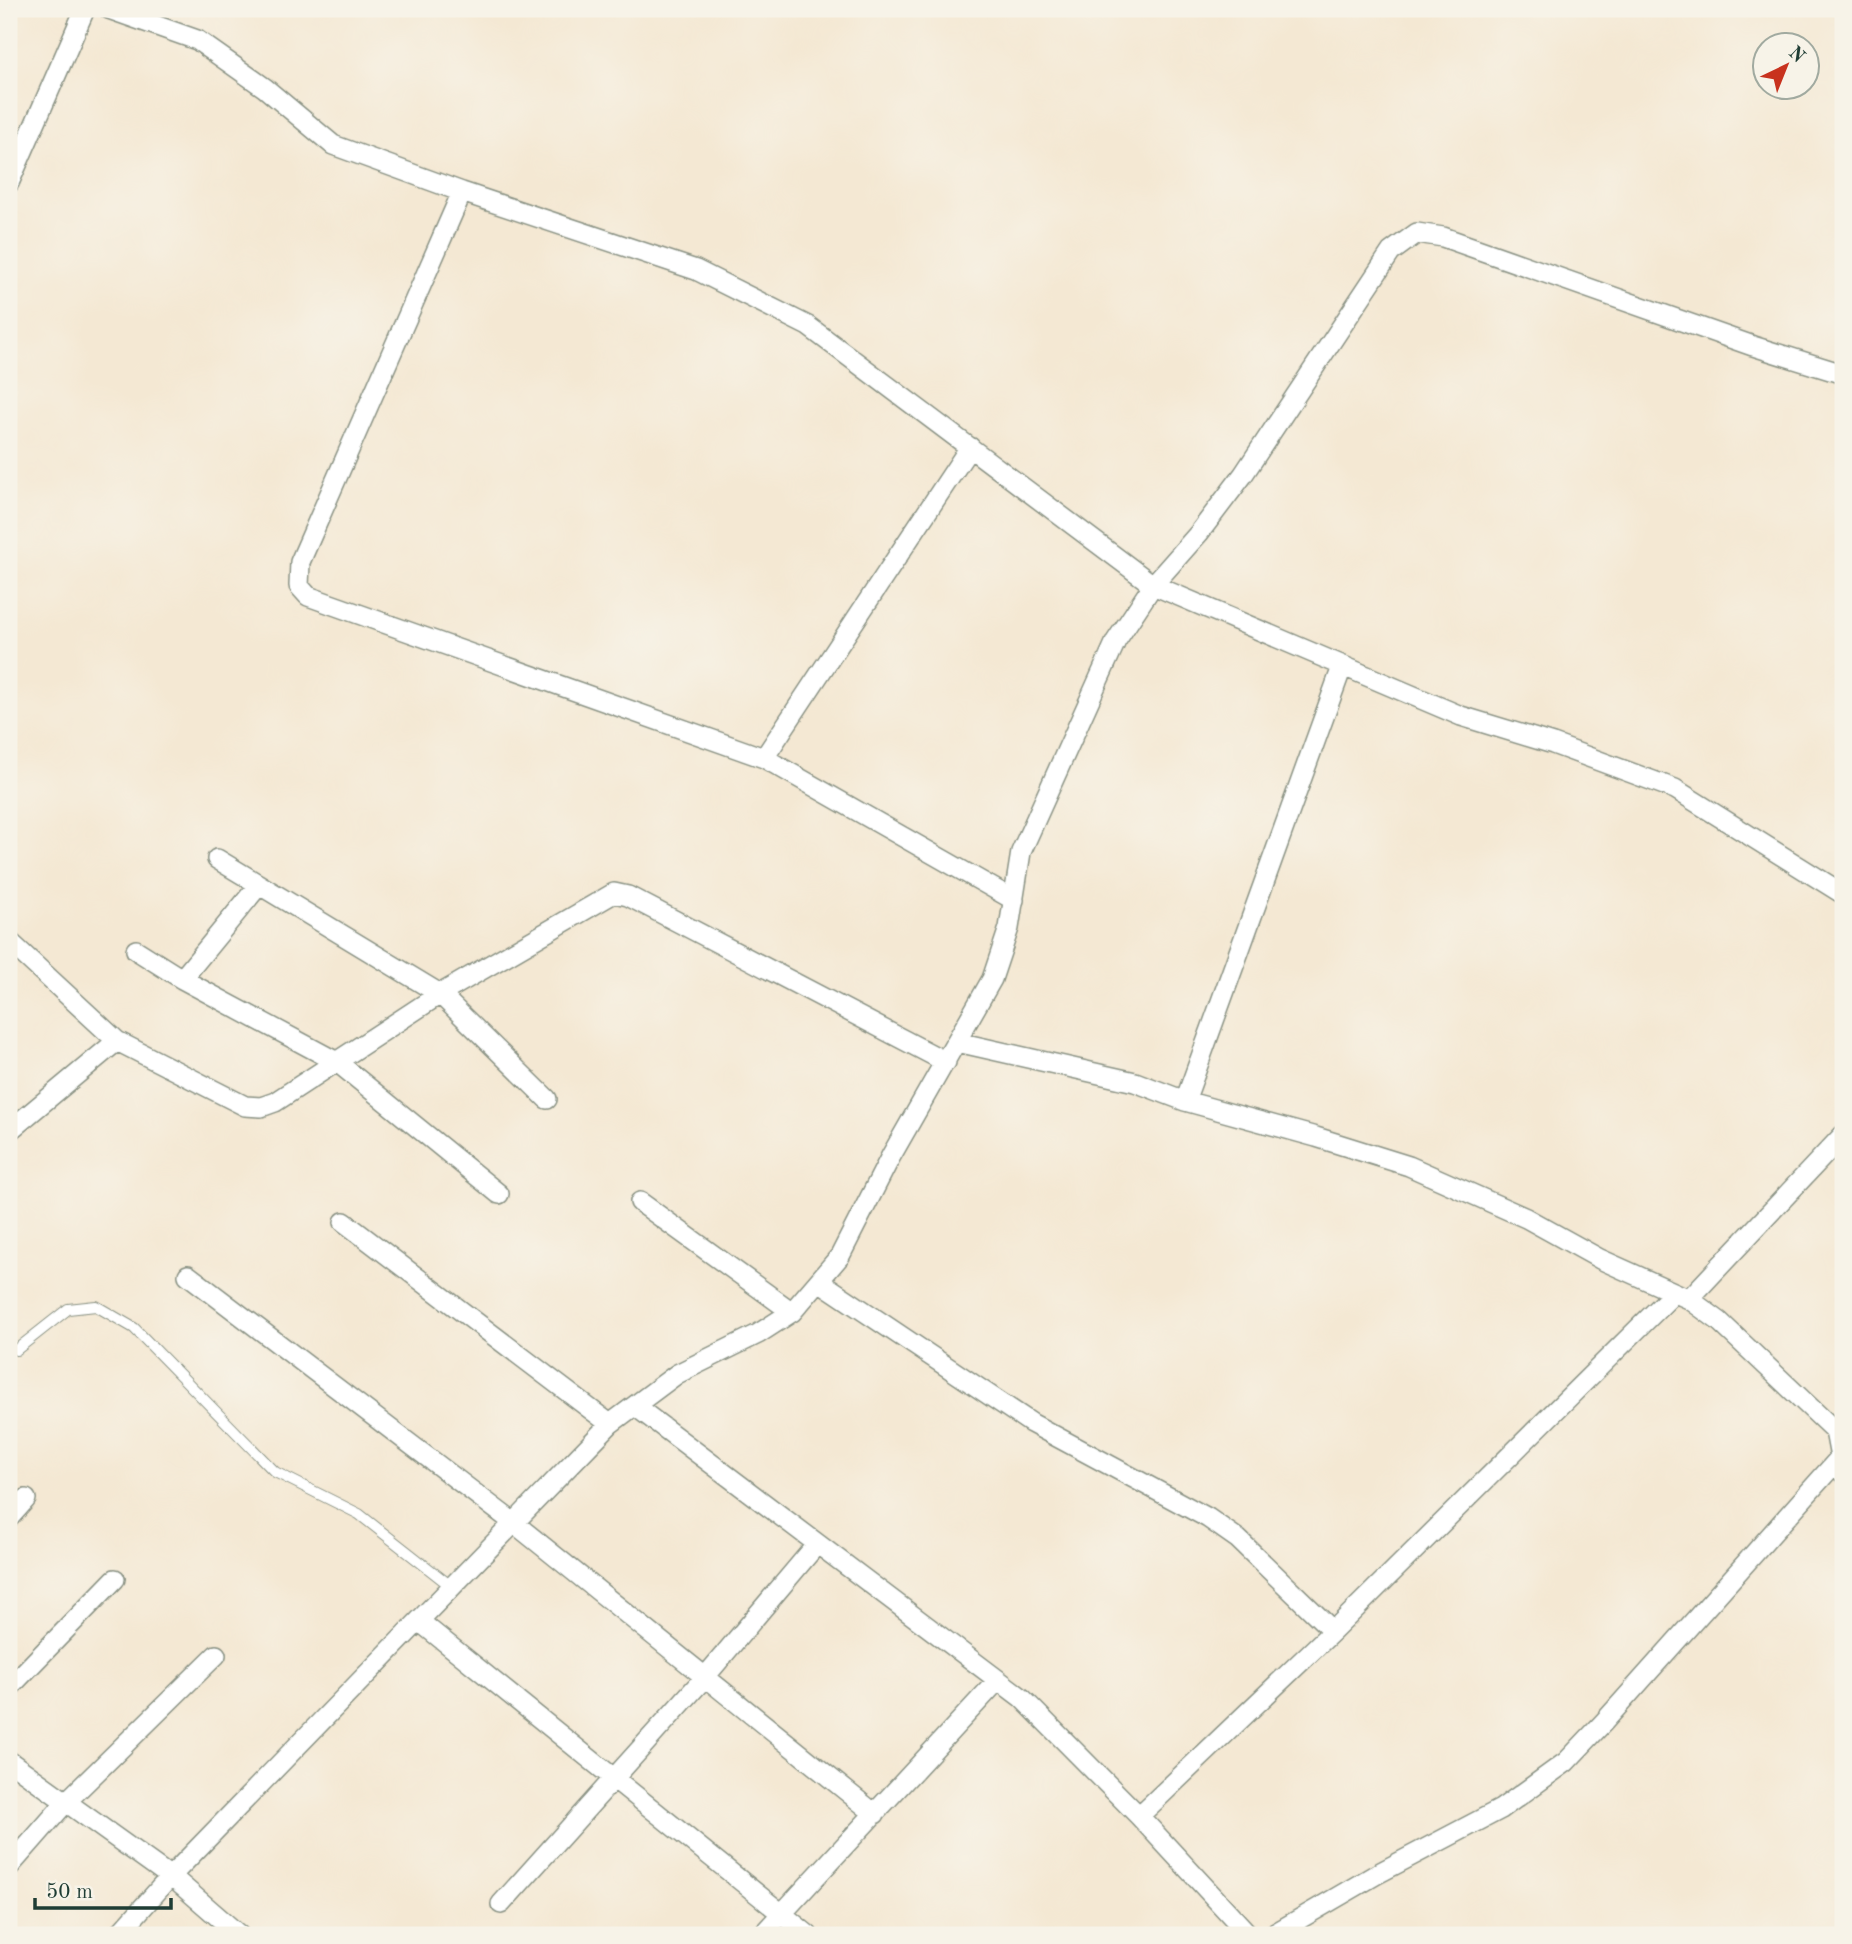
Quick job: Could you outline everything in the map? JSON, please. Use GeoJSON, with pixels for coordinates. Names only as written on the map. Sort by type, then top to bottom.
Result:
{"type":"FeatureCollection","features":[{"type":"Feature","properties":{"kind":"street"},"geometry":{"type":"LineString","coordinates":[[9,183],[85,9]]}},
{"type":"Feature","properties":{"kind":"street"},"geometry":{"type":"LineString","coordinates":[[109,9],[197,40],[265,88],[333,145],[462,192],[696,270],[808,326],[1153,584],[1461,716],[1553,744],[1675,789],[1843,894]]}},
{"type":"Feature","properties":{"kind":"street"},"geometry":{"type":"LineString","coordinates":[[462,192],[300,562],[299,586],[308,596],[764,758],[1014,900]]}},
{"type":"Feature","properties":{"kind":"street"},"geometry":{"type":"LineString","coordinates":[[118,1935],[170,1877],[610,1424],[677,1374],[758,1334],[792,1312],[840,1256],[891,1156],[992,979],[1009,928],[1021,852],[1116,641],[1153,584],[1199,533],[1243,475],[1391,252],[1417,233],[1443,237],[1753,346],[1843,374]]}},
{"type":"Feature","properties":{"kind":"street"},"geometry":{"type":"LineString","coordinates":[[764,758],[970,447]]}},
{"type":"Feature","properties":{"kind":"street"},"geometry":{"type":"LineString","coordinates":[[1185,1101],[1342,667]]}},
{"type":"Feature","properties":{"kind":"street"},"geometry":{"type":"LineString","coordinates":[[216,859],[440,994],[547,1099]]}},
{"type":"Feature","properties":{"kind":"street"},"geometry":{"type":"LineString","coordinates":[[182,979],[260,885]]}},
{"type":"Feature","properties":{"kind":"street"},"geometry":{"type":"LineString","coordinates":[[9,941],[117,1041],[245,1106],[261,1107],[275,1102],[440,994],[614,893],[628,896],[946,1062]]}},
{"type":"Feature","properties":{"kind":"street"},"geometry":{"type":"LineString","coordinates":[[136,950],[182,979],[337,1062],[499,1194]]}},
{"type":"Feature","properties":{"kind":"street"},"geometry":{"type":"LineString","coordinates":[[9,1131],[117,1041]]}},
{"type":"Feature","properties":{"kind":"street"},"geometry":{"type":"LineString","coordinates":[[957,1042],[1135,1083],[1185,1101],[1409,1166],[1526,1218],[1600,1259],[1681,1296],[1719,1321],[1835,1431],[1842,1462],[1566,1762],[1501,1809],[1377,1874],[1272,1935]]}},
{"type":"Feature","properties":{"kind":"street"},"geometry":{"type":"LineString","coordinates":[[1139,1816],[1681,1296],[1843,1135]]}},
{"type":"Feature","properties":{"kind":"street"},"geometry":{"type":"LineString","coordinates":[[640,1202],[792,1312]]}},
{"type":"Feature","properties":{"kind":"street"},"geometry":{"type":"LineString","coordinates":[[344,1222],[610,1424]]}},
{"type":"Feature","properties":{"kind":"street"},"geometry":{"type":"LineString","coordinates":[[188,1275],[514,1523],[874,1814]]}},
{"type":"Feature","properties":{"kind":"street"},"geometry":{"type":"LineString","coordinates":[[819,1281],[1031,1423],[1208,1518],[1238,1539],[1333,1631]]}},
{"type":"Feature","properties":{"kind":"street"},"geometry":{"type":"LineString","coordinates":[[635,1406],[1022,1698],[1139,1816],[1249,1935]]}},
{"type":"Feature","properties":{"kind":"street"},"geometry":{"type":"LineString","coordinates":[[9,1518],[26,1499]]}},
{"type":"Feature","properties":{"kind":"street"},"geometry":{"type":"LineString","coordinates":[[501,1904],[615,1780],[817,1544]]}},
{"type":"Feature","properties":{"kind":"street"},"geometry":{"type":"LineString","coordinates":[[9,1688],[115,1579]]}},
{"type":"Feature","properties":{"kind":"street"},"geometry":{"type":"LineString","coordinates":[[419,1621],[808,1935]]}},
{"type":"Feature","properties":{"kind":"street"},"geometry":{"type":"LineString","coordinates":[[9,1867],[66,1802],[216,1655]]}},
{"type":"Feature","properties":{"kind":"street"},"geometry":{"type":"LineString","coordinates":[[762,1935],[997,1681]]}},
{"type":"Feature","properties":{"kind":"street"},"geometry":{"type":"LineString","coordinates":[[9,1761],[170,1877],[239,1935]]}},
{"type":"Feature","properties":{"kind":"lane"},"geometry":{"type":"LineString","coordinates":[[16,1350],[68,1309],[96,1306],[134,1328],[275,1472],[359,1514],[452,1587]]}}]}
